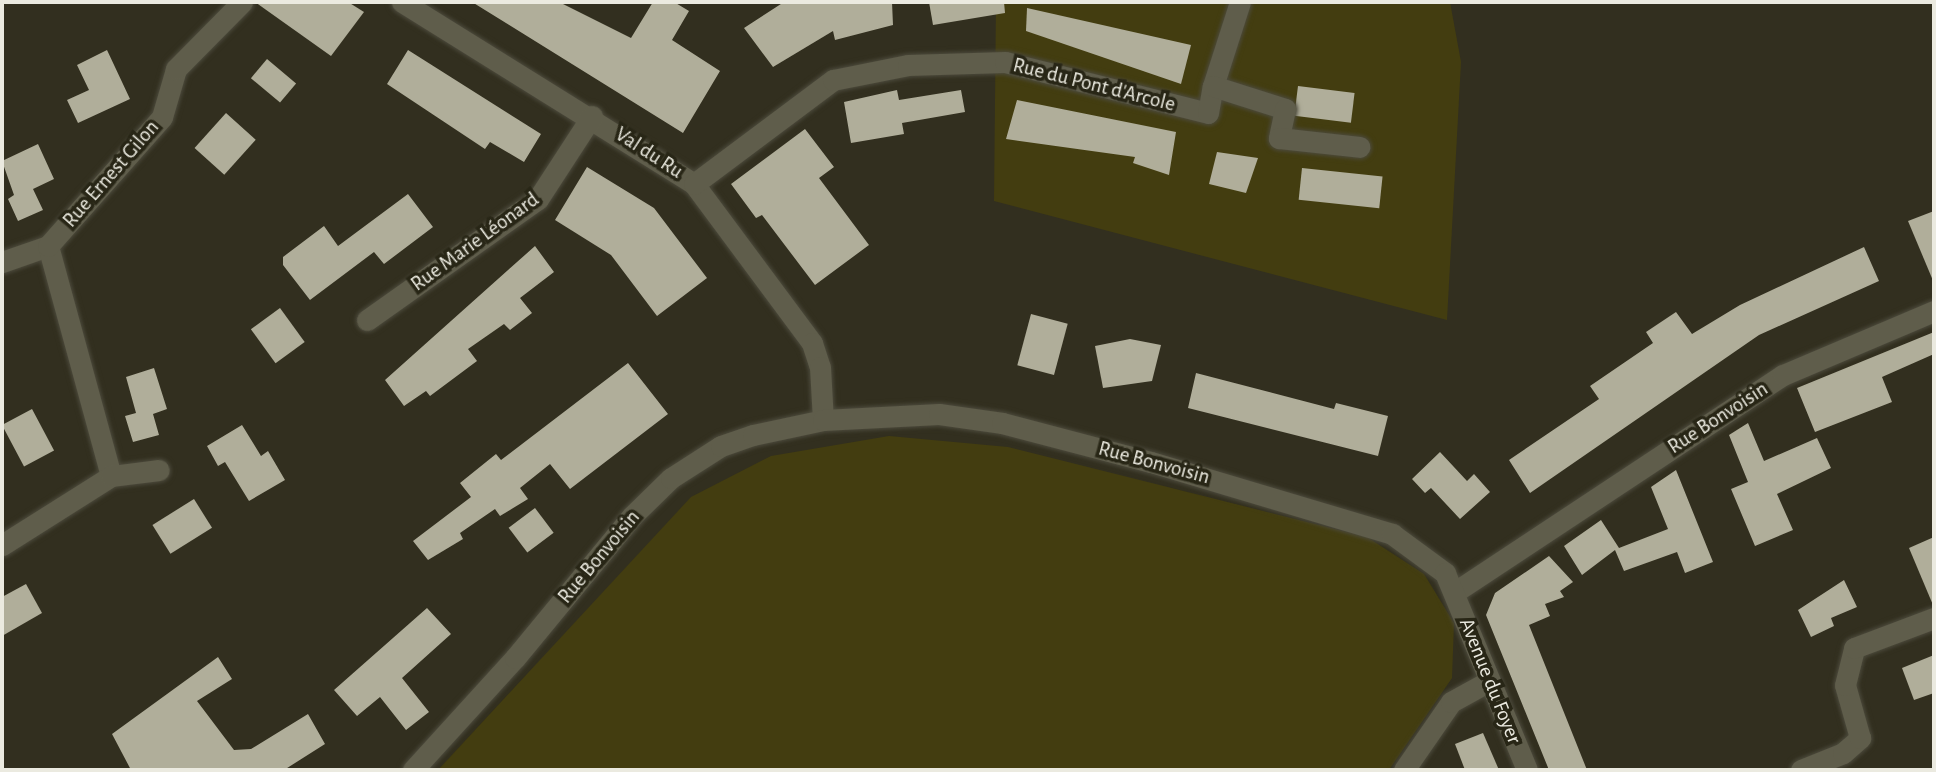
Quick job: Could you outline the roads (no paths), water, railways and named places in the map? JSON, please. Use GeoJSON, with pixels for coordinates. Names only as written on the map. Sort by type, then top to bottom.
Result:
{"type":"FeatureCollection","features":[{"type":"Feature","properties":{"kind":"street","name":"Rue Ernest Gilon"},"geometry":{"type":"LineString","coordinates":[[2,262],[48,246],[162,117],[176,69],[242,2]]}},
{"type":"Feature","properties":{"kind":"street","name":"Val du Ru"},"geometry":{"type":"LineString","coordinates":[[402,2],[592,116],[694,184],[812,342],[820,367],[823,420]]}},
{"type":"Feature","properties":{"kind":"street","name":"Rue du Pont d'Arcole"},"geometry":{"type":"LineString","coordinates":[[694,184],[833,80],[862,71],[1005,62],[1209,113],[1213,86],[1240,2]]}},
{"type":"Feature","properties":{"kind":"street"},"geometry":{"type":"LineString","coordinates":[[1213,86],[1285,109],[1279,138],[1360,147]]}},
{"type":"Feature","properties":{"kind":"street","name":"Rue Marie Léonard"},"geometry":{"type":"LineString","coordinates":[[367,320],[538,199],[592,116]]}},
{"type":"Feature","properties":{"kind":"street","name":"Rue Ernest Gilon"},"geometry":{"type":"LineString","coordinates":[[48,246],[111,476]]}},
{"type":"Feature","properties":{"kind":"street","name":"Rue Bonvoisin"},"geometry":{"type":"LineString","coordinates":[[413,770],[515,658],[632,516],[671,478],[721,446],[823,420],[939,414],[1002,423],[1151,462],[1392,534],[1445,573],[1455,592],[1783,375],[1934,311]]}},
{"type":"Feature","properties":{"kind":"street"},"geometry":{"type":"LineString","coordinates":[[2,545],[111,476],[159,470]]}},
{"type":"Feature","properties":{"kind":"street","name":"Avenue du Foyer"},"geometry":{"type":"LineString","coordinates":[[1455,592],[1527,770]]}},
{"type":"Feature","properties":{"kind":"street"},"geometry":{"type":"LineString","coordinates":[[1801,770],[1843,752],[1860,738],[1844,684],[1854,648],[1934,618]]}},
{"type":"Feature","properties":{"kind":"street"},"geometry":{"type":"LineString","coordinates":[[1404,770],[1451,702],[1489,681]]}}]}
